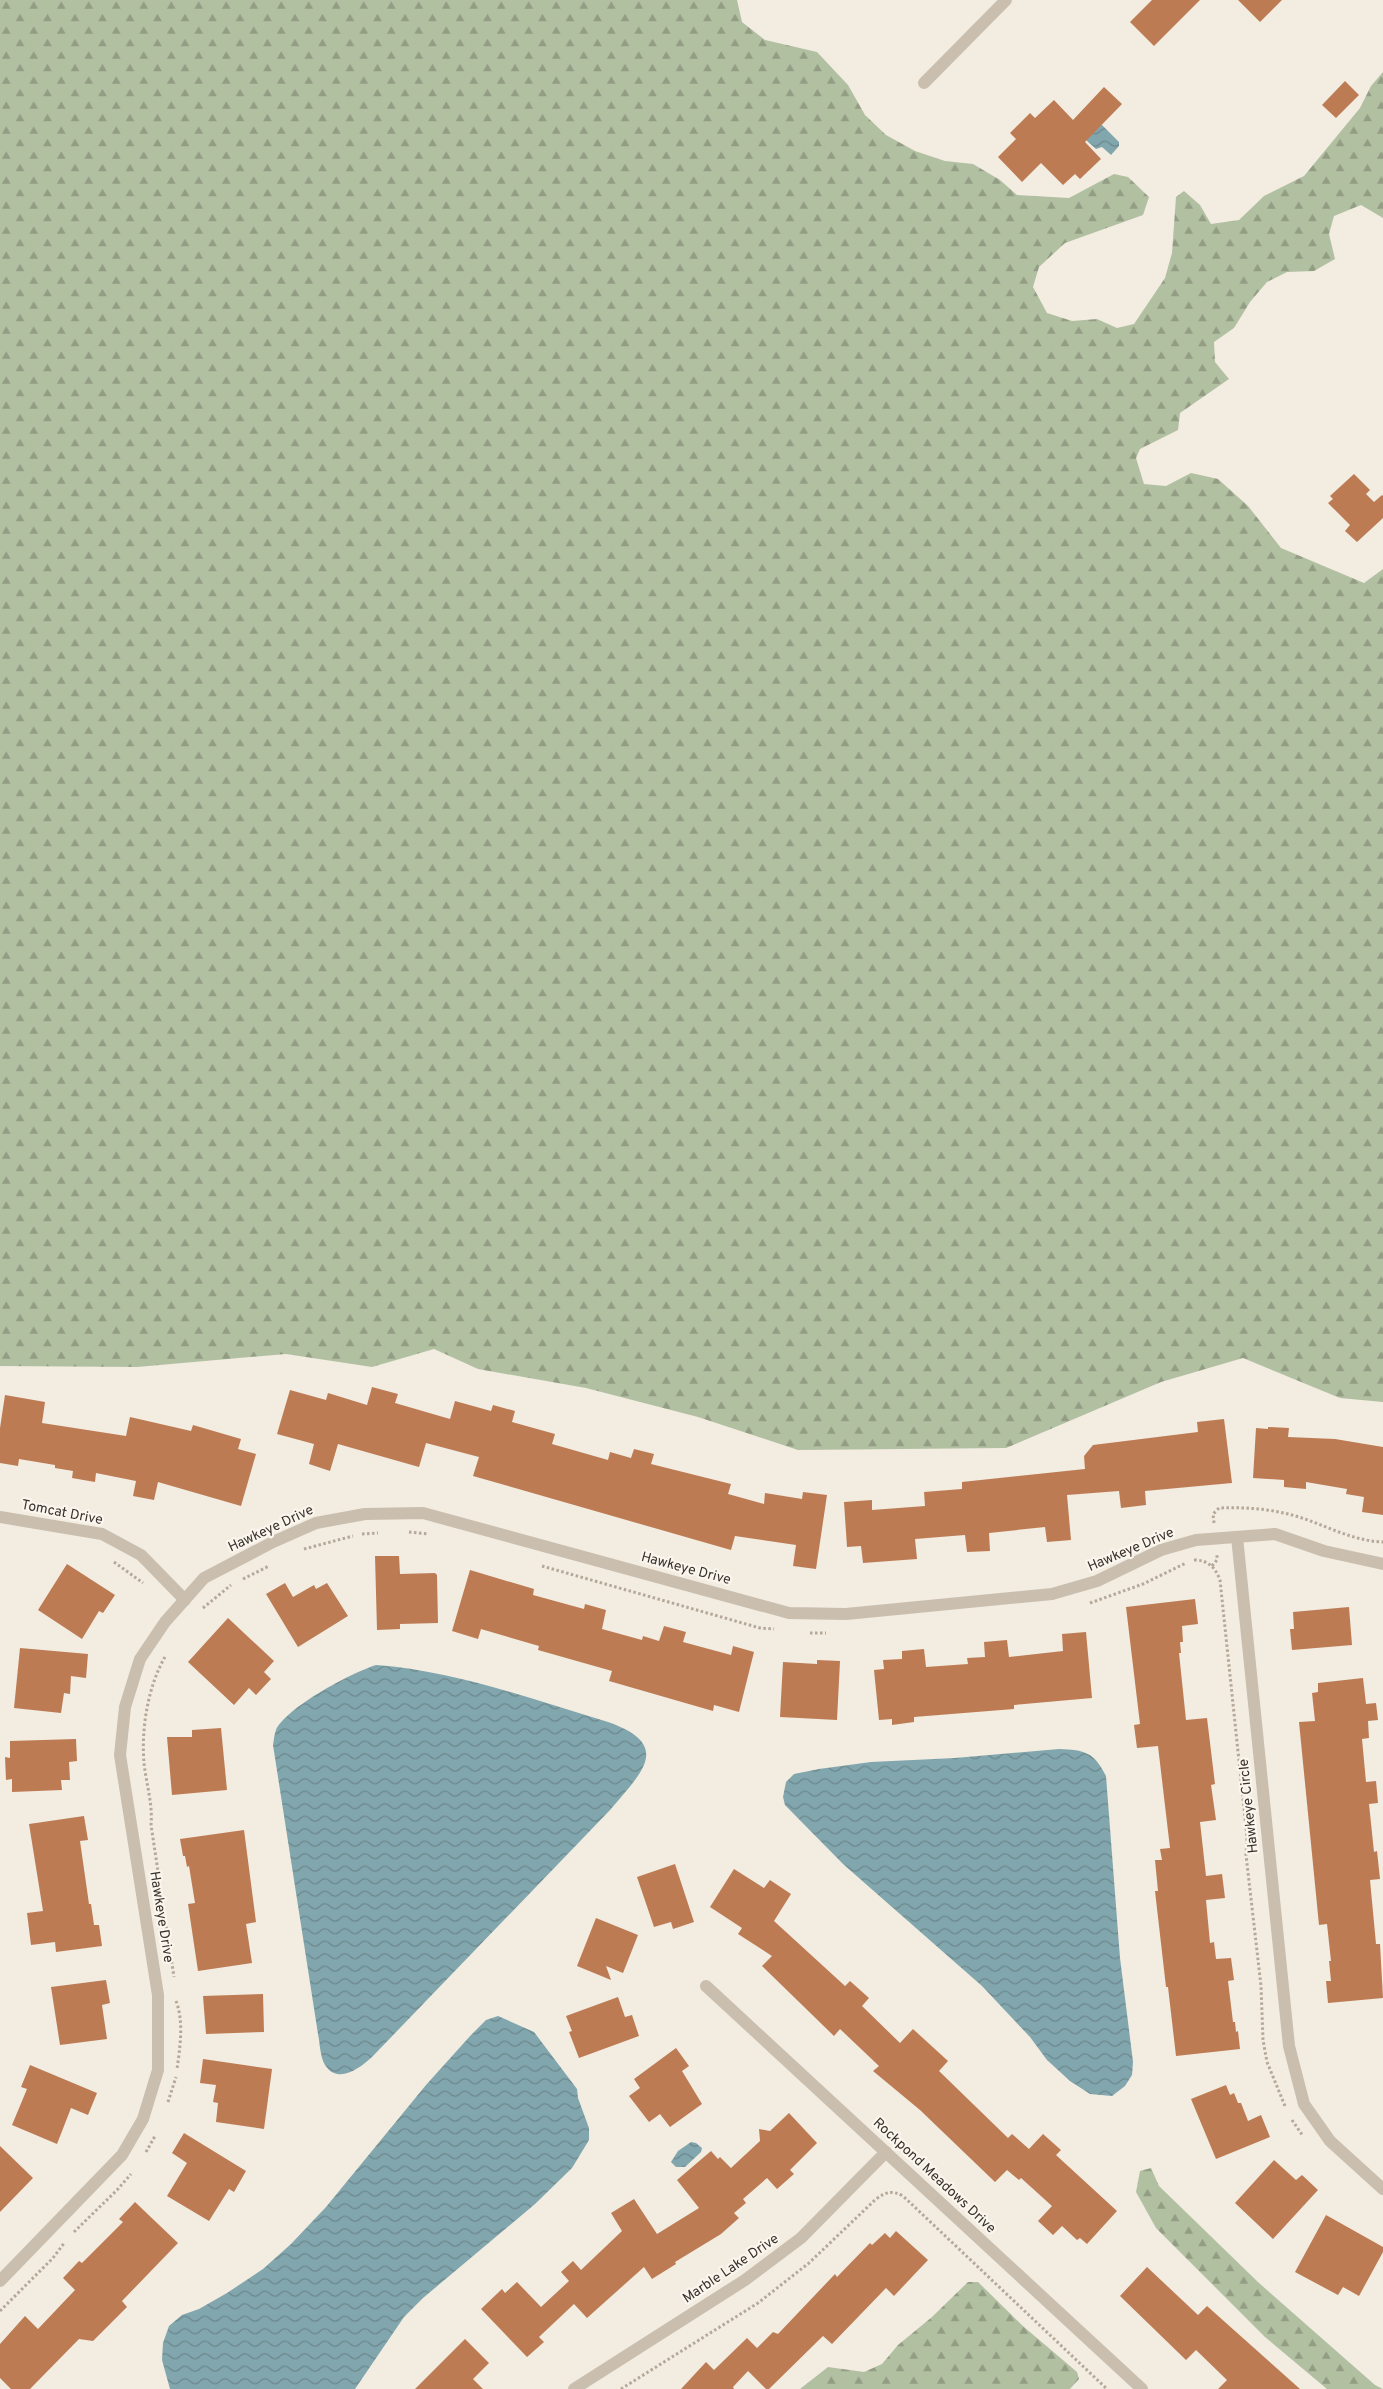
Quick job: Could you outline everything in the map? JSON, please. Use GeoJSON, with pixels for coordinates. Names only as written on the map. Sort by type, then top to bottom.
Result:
{"type":"FeatureCollection","features":[{"type":"Feature","properties":{"kind":"street"},"geometry":{"type":"LineString","coordinates":[[924,83],[1006,0]]}},
{"type":"Feature","properties":{"kind":"street","name":"Hawkeye Drive"},"geometry":{"type":"LineString","coordinates":[[0,2282],[122,2155],[143,2119],[158,2070],[158,1995],[120,1755],[125,1707],[140,1659],[165,1622],[204,1578],[273,1542],[316,1523],[366,1514],[423,1513],[789,1612],[846,1614],[1052,1594],[1097,1581],[1161,1550],[1196,1540],[1237,1537]]}},
{"type":"Feature","properties":{"kind":"street","name":"Tomcat Drive"},"geometry":{"type":"LineString","coordinates":[[0,1517],[102,1534],[141,1555],[185,1600]]}},
{"type":"Feature","properties":{"kind":"street"},"geometry":{"type":"LineString","coordinates":[[1237,1537],[1275,1534],[1324,1551],[1383,1564]]}},
{"type":"Feature","properties":{"kind":"street","name":"Hawkeye Circle"},"geometry":{"type":"LineString","coordinates":[[1237,1537],[1290,2046],[1304,2104],[1330,2141],[1383,2189]]}},
{"type":"Feature","properties":{"kind":"street","name":"Rockpond Meadows Drive"},"geometry":{"type":"LineString","coordinates":[[706,1986],[1142,2389]]}},
{"type":"Feature","properties":{"kind":"street","name":"Marble Lake Drive"},"geometry":{"type":"LineString","coordinates":[[574,2389],[745,2280],[801,2238],[886,2152]]}},
{"type":"Feature","properties":{"kind":"path"},"geometry":{"type":"LineString","coordinates":[[622,2389],[758,2303],[809,2263],[876,2199],[885,2192],[894,2191],[903,2196],[1107,2389]]}},
{"type":"Feature","properties":{"kind":"green space"},"geometry":{"type":"Polygon","coordinates":[[[0,0],[737,0],[742,22],[765,40],[817,52],[848,85],[865,115],[886,135],[915,151],[945,161],[973,164],[1000,180],[1017,195],[1069,198],[1114,174],[1128,177],[1149,197],[1143,215],[1065,243],[1039,267],[1033,287],[1047,313],[1072,321],[1097,319],[1117,328],[1134,324],[1165,278],[1172,253],[1176,197],[1184,191],[1200,205],[1211,224],[1239,220],[1264,196],[1304,176],[1360,108],[1371,86],[1383,72],[1383,218],[1361,205],[1334,216],[1329,234],[1335,259],[1314,271],[1287,272],[1267,282],[1250,302],[1234,328],[1214,342],[1215,362],[1229,379],[1180,413],[1178,430],[1140,449],[1136,458],[1144,484],[1166,486],[1191,473],[1218,479],[1248,506],[1281,548],[1364,583],[1383,569],[1383,1402],[1340,1398],[1243,1358],[1161,1382],[1006,1448],[798,1450],[698,1417],[586,1388],[478,1369],[434,1349],[372,1367],[286,1354],[137,1367],[0,1366],[0,0]]]}},
{"type":"Feature","properties":{"kind":"green space"},"geometry":{"type":"Polygon","coordinates":[[[1151,2168],[1159,2186],[1259,2283],[1375,2385],[1383,2389],[1327,2389],[1265,2337],[1156,2228],[1136,2192],[1140,2171],[1151,2168]]]}},
{"type":"Feature","properties":{"kind":"green space"},"geometry":{"type":"Polygon","coordinates":[[[968,2282],[978,2282],[1024,2327],[1077,2372],[1079,2379],[1070,2389],[800,2389],[828,2367],[864,2372],[882,2364],[898,2345],[932,2317],[968,2282]]]}},
{"type":"Feature","properties":{"kind":"water"},"geometry":{"type":"Polygon","coordinates":[[[1100,123],[1119,142],[1119,146],[1111,155],[1102,147],[1096,149],[1085,139],[1100,123]]]}},
{"type":"Feature","properties":{"kind":"water"},"geometry":{"type":"Polygon","coordinates":[[[376,1665],[435,1673],[493,1687],[608,1722],[628,1731],[640,1740],[646,1750],[646,1760],[633,1783],[611,1809],[372,2057],[349,2073],[336,2074],[325,2065],[321,2054],[273,1745],[276,1730],[282,1721],[293,1711],[336,1683],[376,1665]]]}},
{"type":"Feature","properties":{"kind":"water"},"geometry":{"type":"Polygon","coordinates":[[[1059,1749],[1076,1750],[1088,1754],[1102,1768],[1106,1776],[1120,1958],[1133,2062],[1132,2075],[1125,2086],[1112,2096],[1090,2094],[1070,2081],[1047,2060],[1030,2037],[982,1986],[843,1864],[785,1805],[783,1797],[786,1782],[794,1774],[819,1769],[871,1762],[955,1758],[1059,1749]]]}},
{"type":"Feature","properties":{"kind":"water"},"geometry":{"type":"Polygon","coordinates":[[[498,2016],[534,2032],[577,2089],[578,2098],[589,2128],[589,2140],[572,2168],[535,2204],[423,2298],[404,2317],[355,2389],[170,2389],[162,2360],[163,2343],[169,2326],[182,2315],[199,2309],[263,2269],[291,2244],[326,2207],[426,2085],[471,2035],[486,2020],[498,2016]]]}},
{"type":"Feature","properties":{"kind":"water"},"geometry":{"type":"Polygon","coordinates":[[[691,2142],[696,2143],[702,2148],[701,2152],[685,2167],[676,2167],[671,2162],[678,2151],[691,2142]]]}},
{"type":"Feature","properties":{"kind":"building"},"geometry":{"type":"Polygon","coordinates":[[[1152,0],[1200,0],[1154,46],[1130,22],[1152,0]]]}},
{"type":"Feature","properties":{"kind":"building"},"geometry":{"type":"Polygon","coordinates":[[[1238,0],[1282,0],[1260,22],[1238,0]]]}},
{"type":"Feature","properties":{"kind":"building"},"geometry":{"type":"Polygon","coordinates":[[[1345,81],[1359,95],[1336,118],[1322,105],[1345,81]]]}},
{"type":"Feature","properties":{"kind":"building"},"geometry":{"type":"Polygon","coordinates":[[[1104,87],[1122,104],[1085,142],[1101,159],[1080,179],[1075,174],[1063,185],[1041,163],[1022,182],[998,157],[1016,139],[1010,133],[1030,113],[1035,118],[1054,100],[1073,120],[1104,87]]]}},
{"type":"Feature","properties":{"kind":"building"},"geometry":{"type":"Polygon","coordinates":[[[1354,474],[1370,490],[1366,494],[1374,502],[1383,496],[1383,518],[1357,542],[1345,531],[1350,525],[1328,503],[1333,499],[1330,496],[1354,474]]]}},
{"type":"Feature","properties":{"kind":"building"},"geometry":{"type":"Polygon","coordinates":[[[372,1387],[398,1394],[395,1403],[450,1419],[455,1401],[491,1411],[493,1405],[515,1411],[512,1422],[555,1434],[552,1444],[608,1460],[610,1452],[631,1458],[634,1449],[654,1454],[651,1464],[731,1484],[728,1494],[764,1504],[765,1493],[802,1499],[803,1492],[827,1495],[816,1569],[793,1566],[796,1545],[735,1536],[731,1550],[473,1476],[479,1457],[426,1443],[419,1467],[338,1444],[330,1471],[309,1464],[314,1444],[277,1434],[290,1390],[326,1400],[328,1393],[367,1405],[372,1387]]]}},
{"type":"Feature","properties":{"kind":"building"},"geometry":{"type":"Polygon","coordinates":[[[5,1395],[45,1402],[42,1423],[126,1436],[130,1417],[191,1431],[193,1425],[241,1439],[238,1449],[256,1454],[241,1506],[158,1482],[154,1500],[133,1496],[136,1481],[96,1473],[95,1482],[72,1478],[73,1471],[55,1468],[55,1465],[19,1459],[18,1466],[0,1463],[0,1428],[5,1395]]]}},
{"type":"Feature","properties":{"kind":"building"},"geometry":{"type":"Polygon","coordinates":[[[1224,1419],[1232,1483],[1145,1491],[1146,1505],[1121,1508],[1119,1491],[1067,1495],[1071,1540],[1047,1542],[1045,1527],[989,1533],[990,1551],[967,1552],[965,1535],[915,1539],[917,1559],[863,1563],[861,1546],[847,1547],[844,1502],[872,1500],[872,1510],[925,1506],[924,1492],[962,1489],[962,1482],[1085,1469],[1084,1456],[1093,1445],[1198,1432],[1197,1422],[1224,1419]]]}},
{"type":"Feature","properties":{"kind":"building"},"geometry":{"type":"Polygon","coordinates":[[[1268,1427],[1289,1428],[1288,1437],[1335,1439],[1383,1447],[1383,1515],[1362,1512],[1364,1497],[1346,1494],[1347,1489],[1306,1482],[1306,1489],[1284,1487],[1284,1480],[1253,1478],[1256,1428],[1268,1429],[1268,1427]]]}},
{"type":"Feature","properties":{"kind":"building"},"geometry":{"type":"Polygon","coordinates":[[[375,1556],[399,1556],[400,1574],[435,1573],[437,1575],[438,1623],[400,1624],[400,1629],[377,1630],[375,1556]]]}},
{"type":"Feature","properties":{"kind":"building"},"geometry":{"type":"Polygon","coordinates":[[[67,1564],[115,1595],[103,1613],[99,1611],[82,1639],[38,1610],[67,1564]]]}},
{"type":"Feature","properties":{"kind":"building"},"geometry":{"type":"Polygon","coordinates":[[[470,1570],[534,1589],[533,1595],[584,1609],[585,1604],[606,1610],[602,1629],[642,1640],[643,1636],[659,1641],[664,1626],[686,1632],[683,1642],[731,1655],[733,1646],[754,1652],[739,1712],[714,1705],[713,1711],[609,1681],[612,1671],[538,1650],[539,1646],[481,1629],[478,1639],[452,1631],[470,1570]]]}},
{"type":"Feature","properties":{"kind":"building"},"geometry":{"type":"Polygon","coordinates":[[[285,1583],[293,1597],[314,1585],[316,1589],[327,1583],[348,1616],[298,1647],[266,1594],[285,1583]]]}},
{"type":"Feature","properties":{"kind":"building"},"geometry":{"type":"Polygon","coordinates":[[[1195,1599],[1198,1624],[1182,1626],[1183,1642],[1180,1642],[1181,1653],[1179,1653],[1186,1720],[1207,1718],[1215,1784],[1211,1785],[1216,1820],[1200,1822],[1206,1876],[1222,1874],[1225,1898],[1206,1900],[1210,1943],[1214,1942],[1216,1959],[1231,1958],[1234,1980],[1228,1981],[1233,2022],[1235,2022],[1236,2032],[1238,2031],[1240,2049],[1176,2056],[1155,1891],[1158,1891],[1155,1860],[1162,1860],[1160,1849],[1170,1848],[1158,1746],[1137,1748],[1134,1725],[1140,1724],[1126,1607],[1195,1599]]]}},
{"type":"Feature","properties":{"kind":"building"},"geometry":{"type":"Polygon","coordinates":[[[1349,1607],[1352,1645],[1292,1650],[1290,1629],[1294,1629],[1293,1612],[1349,1607]]]}},
{"type":"Feature","properties":{"kind":"building"},"geometry":{"type":"Polygon","coordinates":[[[228,1618],[274,1661],[264,1672],[271,1679],[256,1695],[249,1688],[234,1705],[188,1662],[228,1618]]]}},
{"type":"Feature","properties":{"kind":"building"},"geometry":{"type":"Polygon","coordinates":[[[1086,1632],[1092,1698],[1014,1705],[1014,1709],[914,1717],[914,1722],[892,1725],[892,1719],[879,1720],[874,1670],[884,1669],[883,1660],[902,1659],[902,1651],[924,1649],[926,1667],[968,1664],[967,1658],[985,1657],[984,1642],[1007,1640],[1009,1657],[1063,1651],[1062,1634],[1086,1632]]]}},
{"type":"Feature","properties":{"kind":"building"},"geometry":{"type":"Polygon","coordinates":[[[20,1648],[88,1654],[86,1678],[71,1676],[70,1694],[64,1693],[61,1713],[14,1708],[20,1648]]]}},
{"type":"Feature","properties":{"kind":"building"},"geometry":{"type":"Polygon","coordinates":[[[817,1660],[840,1661],[837,1720],[780,1717],[783,1662],[817,1664],[817,1660]]]}},
{"type":"Feature","properties":{"kind":"building"},"geometry":{"type":"Polygon","coordinates":[[[1363,1678],[1366,1704],[1376,1703],[1378,1720],[1368,1721],[1369,1738],[1362,1739],[1366,1782],[1376,1781],[1378,1803],[1369,1804],[1374,1852],[1377,1851],[1380,1879],[1370,1880],[1376,1944],[1380,1944],[1383,1998],[1328,2003],[1326,1981],[1331,1981],[1329,1961],[1331,1961],[1327,1924],[1319,1925],[1299,1722],[1315,1721],[1312,1693],[1318,1692],[1318,1683],[1363,1678]]]}},
{"type":"Feature","properties":{"kind":"building"},"geometry":{"type":"Polygon","coordinates":[[[221,1728],[227,1790],[172,1795],[167,1737],[192,1737],[192,1730],[221,1728]]]}},
{"type":"Feature","properties":{"kind":"building"},"geometry":{"type":"Polygon","coordinates":[[[76,1739],[77,1761],[69,1762],[70,1780],[61,1780],[62,1790],[12,1792],[12,1779],[6,1780],[5,1757],[10,1758],[10,1741],[76,1739]]]}},
{"type":"Feature","properties":{"kind":"building"},"geometry":{"type":"Polygon","coordinates":[[[84,1816],[88,1840],[80,1841],[89,1904],[91,1904],[94,1925],[99,1925],[102,1946],[56,1952],[55,1942],[31,1945],[27,1913],[43,1911],[29,1824],[84,1816]]]}},
{"type":"Feature","properties":{"kind":"building"},"geometry":{"type":"Polygon","coordinates":[[[244,1830],[256,1922],[246,1924],[252,1963],[198,1971],[188,1904],[195,1903],[189,1866],[187,1867],[185,1856],[183,1856],[180,1839],[244,1830]]]}},
{"type":"Feature","properties":{"kind":"building"},"geometry":{"type":"Polygon","coordinates":[[[675,1864],[694,1922],[673,1929],[671,1922],[654,1927],[637,1877],[675,1864]]]}},
{"type":"Feature","properties":{"kind":"building"},"geometry":{"type":"Polygon","coordinates":[[[734,1869],[764,1888],[770,1880],[791,1894],[774,1921],[845,1986],[850,1981],[869,1998],[862,2006],[900,2043],[913,2029],[948,2061],[939,2071],[1008,2138],[1012,2134],[1029,2149],[1043,2134],[1061,2150],[1056,2155],[1117,2211],[1087,2244],[1080,2238],[1077,2240],[1062,2226],[1053,2235],[1038,2221],[1052,2206],[1021,2178],[1019,2180],[1007,2170],[995,2182],[920,2110],[873,2071],[879,2066],[840,2029],[834,2036],[762,1966],[772,1956],[738,1934],[742,1928],[710,1907],[734,1869]]]}},
{"type":"Feature","properties":{"kind":"building"},"geometry":{"type":"Polygon","coordinates":[[[596,1918],[638,1935],[623,1973],[606,1966],[611,1980],[577,1966],[596,1918]]]}},
{"type":"Feature","properties":{"kind":"building"},"geometry":{"type":"Polygon","coordinates":[[[106,1980],[110,2003],[102,2005],[107,2039],[60,2045],[51,1987],[106,1980]]]}},
{"type":"Feature","properties":{"kind":"building"},"geometry":{"type":"Polygon","coordinates":[[[263,1994],[264,2032],[206,2034],[203,1996],[263,1994]]]}},
{"type":"Feature","properties":{"kind":"building"},"geometry":{"type":"Polygon","coordinates":[[[618,1997],[625,2017],[632,2015],[639,2036],[579,2058],[569,2032],[572,2031],[566,2016],[618,1997]]]}},
{"type":"Feature","properties":{"kind":"building"},"geometry":{"type":"Polygon","coordinates":[[[676,2048],[689,2066],[682,2071],[702,2104],[670,2127],[660,2114],[649,2122],[629,2096],[640,2088],[634,2079],[676,2048]]]}},
{"type":"Feature","properties":{"kind":"building"},"geometry":{"type":"Polygon","coordinates":[[[203,2059],[272,2069],[264,2129],[216,2122],[218,2103],[213,2102],[216,2085],[200,2083],[203,2059]]]}},
{"type":"Feature","properties":{"kind":"building"},"geometry":{"type":"Polygon","coordinates":[[[30,2065],[97,2093],[88,2115],[71,2108],[57,2144],[12,2125],[27,2089],[21,2087],[30,2065]]]}},
{"type":"Feature","properties":{"kind":"building"},"geometry":{"type":"Polygon","coordinates":[[[1226,2085],[1230,2095],[1234,2093],[1238,2103],[1241,2103],[1248,2121],[1261,2115],[1270,2137],[1216,2159],[1191,2099],[1226,2085]]]}},
{"type":"Feature","properties":{"kind":"building"},"geometry":{"type":"Polygon","coordinates":[[[789,2113],[817,2143],[790,2170],[794,2174],[777,2189],[767,2178],[743,2199],[746,2203],[734,2213],[739,2218],[721,2234],[675,2262],[676,2264],[652,2279],[644,2267],[587,2318],[574,2304],[539,2337],[544,2342],[527,2357],[481,2309],[502,2289],[505,2293],[517,2282],[541,2307],[569,2281],[561,2272],[573,2261],[581,2270],[622,2231],[611,2213],[634,2199],[657,2234],[699,2208],[677,2180],[711,2151],[718,2159],[720,2157],[731,2168],[760,2141],[759,2129],[770,2131],[789,2113]]]}},
{"type":"Feature","properties":{"kind":"building"},"geometry":{"type":"Polygon","coordinates":[[[184,2133],[246,2171],[234,2192],[229,2189],[209,2221],[167,2196],[187,2163],[172,2153],[184,2133]]]}},
{"type":"Feature","properties":{"kind":"building"},"geometry":{"type":"Polygon","coordinates":[[[0,2146],[33,2178],[0,2212],[0,2146]]]}},
{"type":"Feature","properties":{"kind":"building"},"geometry":{"type":"Polygon","coordinates":[[[1274,2160],[1296,2180],[1302,2175],[1318,2190],[1273,2239],[1235,2203],[1274,2160]]]}},
{"type":"Feature","properties":{"kind":"building"},"geometry":{"type":"Polygon","coordinates":[[[135,2202],[178,2243],[122,2301],[127,2307],[93,2341],[79,2339],[30,2389],[11,2389],[0,2378],[0,2344],[25,2316],[38,2329],[75,2290],[63,2278],[79,2261],[82,2263],[123,2222],[119,2219],[135,2202]]]}},
{"type":"Feature","properties":{"kind":"building"},"geometry":{"type":"Polygon","coordinates":[[[1326,2215],[1383,2247],[1383,2252],[1359,2296],[1343,2287],[1338,2295],[1295,2272],[1326,2215]]]}},
{"type":"Feature","properties":{"kind":"building"},"geometry":{"type":"Polygon","coordinates":[[[896,2231],[928,2260],[894,2296],[886,2288],[832,2344],[823,2336],[769,2389],[766,2389],[748,2371],[733,2387],[734,2389],[681,2389],[706,2362],[714,2370],[747,2338],[757,2348],[773,2332],[778,2334],[835,2274],[837,2277],[870,2243],[872,2245],[885,2233],[890,2238],[896,2231]]]}},
{"type":"Feature","properties":{"kind":"building"},"geometry":{"type":"Polygon","coordinates":[[[1147,2267],[1198,2315],[1207,2306],[1300,2389],[1218,2389],[1227,2380],[1196,2350],[1186,2360],[1120,2296],[1147,2267]]]}},
{"type":"Feature","properties":{"kind":"building"},"geometry":{"type":"Polygon","coordinates":[[[465,2339],[489,2363],[473,2379],[483,2389],[415,2389],[465,2339]]]}}]}
